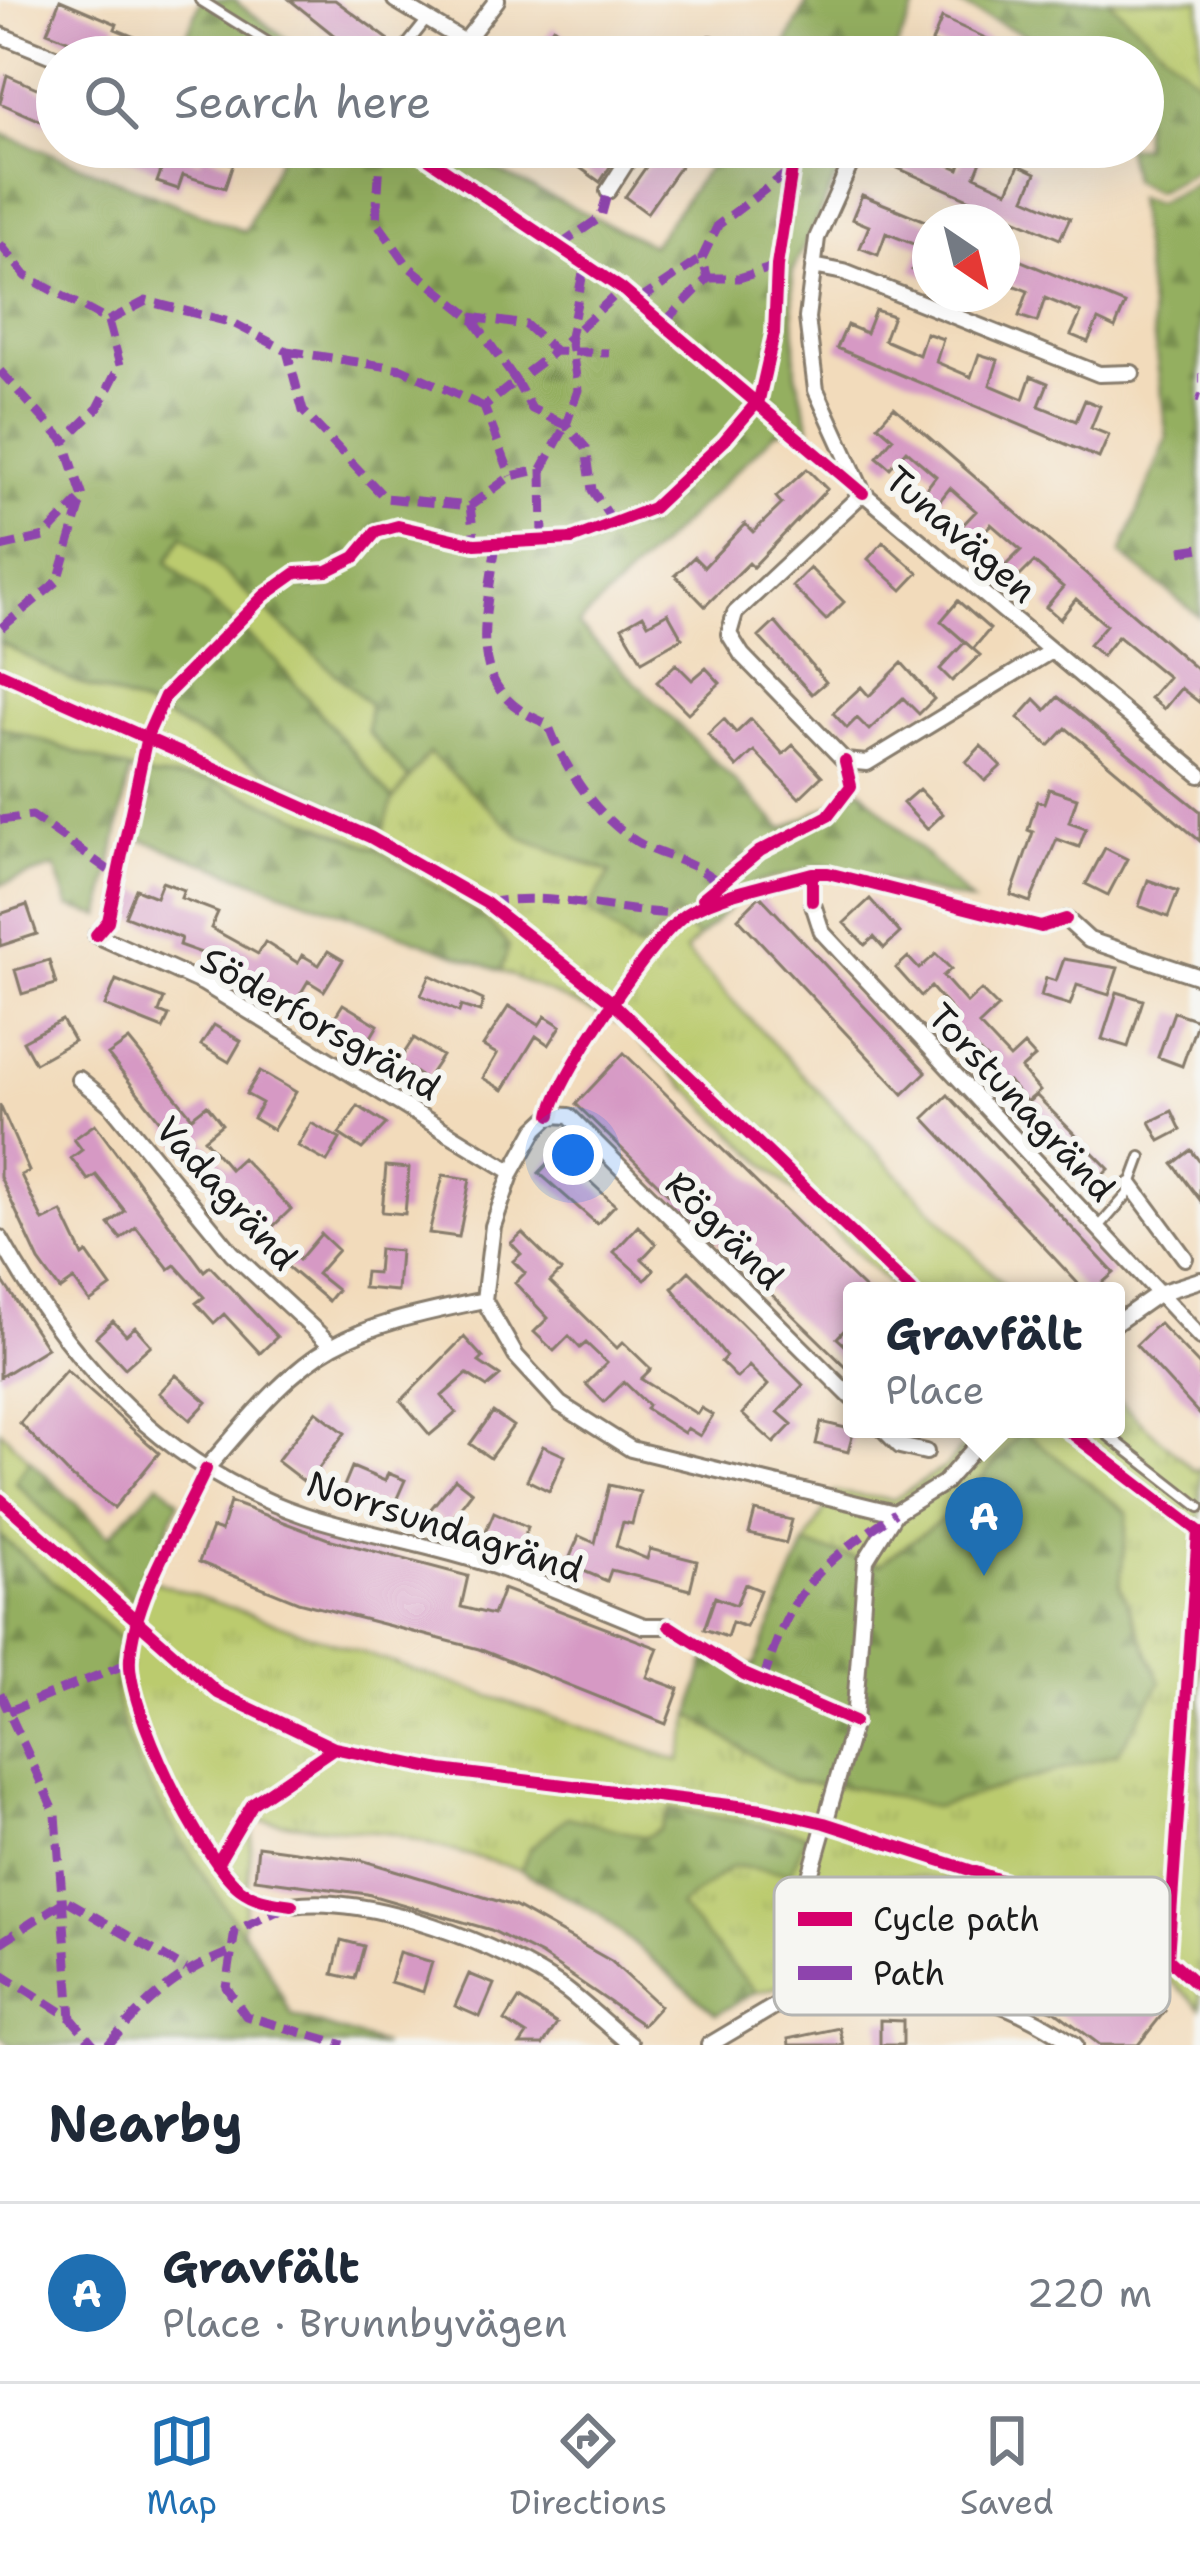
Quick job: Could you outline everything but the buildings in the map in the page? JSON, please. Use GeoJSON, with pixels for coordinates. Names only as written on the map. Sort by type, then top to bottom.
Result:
{"type":"FeatureCollection","features":[{"type":"Feature","properties":{"kind":"street"},"geometry":{"type":"LineString","coordinates":[[395,0],[450,36]]}},
{"type":"Feature","properties":{"kind":"street"},"geometry":{"type":"LineString","coordinates":[[470,36],[497,0]]}},
{"type":"Feature","properties":{"kind":"street"},"geometry":{"type":"LineString","coordinates":[[0,35],[36,50]]}},
{"type":"Feature","properties":{"kind":"street"},"geometry":{"type":"LineString","coordinates":[[608,191],[623,168]]}},
{"type":"Feature","properties":{"kind":"street","name":"Tunavägen"},"geometry":{"type":"LineString","coordinates":[[849,168],[817,238],[807,318],[816,390],[863,493],[1200,775]]}},
{"type":"Feature","properties":{"kind":"street"},"geometry":{"type":"LineString","coordinates":[[813,266],[844,272],[1099,374],[1132,373]]}},
{"type":"Feature","properties":{"kind":"street"},"geometry":{"type":"LineString","coordinates":[[863,493],[735,613],[729,634],[742,656],[845,761],[867,763],[1051,651]]}},
{"type":"Feature","properties":{"kind":"street","name":"Torstunagränd"},"geometry":{"type":"LineString","coordinates":[[812,901],[822,932],[1200,1337]]}},
{"type":"Feature","properties":{"kind":"street"},"geometry":{"type":"LineString","coordinates":[[1066,919],[1089,940],[1200,977]]}},
{"type":"Feature","properties":{"kind":"street","name":"Söderforsgränd"},"geometry":{"type":"LineString","coordinates":[[96,934],[203,983],[512,1172]]}},
{"type":"Feature","properties":{"kind":"street","name":"Vadagränd"},"geometry":{"type":"LineString","coordinates":[[79,1078],[111,1106],[232,1252],[332,1346]]}},
{"type":"Feature","properties":{"kind":"street","name":"Rögränd"},"geometry":{"type":"LineString","coordinates":[[512,1172],[536,1129],[551,1115],[569,1116],[843,1389]]}},
{"type":"Feature","properties":{"kind":"street"},"geometry":{"type":"LineString","coordinates":[[512,1172],[493,1226],[484,1300],[516,1356],[560,1404],[631,1449],[895,1513]]}},
{"type":"Feature","properties":{"kind":"street"},"geometry":{"type":"LineString","coordinates":[[1131,1185],[1185,1258]]}},
{"type":"Feature","properties":{"kind":"street","name":"Norrsundagränd"},"geometry":{"type":"LineString","coordinates":[[0,1238],[65,1344],[134,1418],[206,1469],[302,1514],[489,1564],[644,1626],[669,1626]]}},
{"type":"Feature","properties":{"kind":"street"},"geometry":{"type":"LineString","coordinates":[[1125,1317],[1159,1293],[1200,1280]]}},
{"type":"Feature","properties":{"kind":"street"},"geometry":{"type":"LineString","coordinates":[[206,1469],[267,1401],[332,1346],[415,1316],[484,1300]]}},
{"type":"Feature","properties":{"kind":"street"},"geometry":{"type":"LineString","coordinates":[[892,1438],[900,1446],[926,1452]]}},
{"type":"Feature","properties":{"kind":"street"},"geometry":{"type":"LineString","coordinates":[[810,1877],[854,1722],[866,1560],[895,1513],[944,1483],[983,1438]]}},
{"type":"Feature","properties":{"kind":"street"},"geometry":{"type":"LineString","coordinates":[[292,1905],[319,1901],[358,1907],[480,1943],[564,1989],[631,2045]]}},
{"type":"Feature","properties":{"kind":"street"},"geometry":{"type":"LineString","coordinates":[[709,2045],[774,2007]]}},
{"type":"Feature","properties":{"kind":"street"},"geometry":{"type":"LineString","coordinates":[[1023,2015],[1075,2045]]}},
{"type":"Feature","properties":{"kind":"lane"},"geometry":{"type":"LineString","coordinates":[[200,0],[257,36]]}},
{"type":"Feature","properties":{"kind":"lane"},"geometry":{"type":"LineString","coordinates":[[414,36],[425,22]]}},
{"type":"Feature","properties":{"kind":"lane"},"geometry":{"type":"LineString","coordinates":[[1098,1228],[1131,1185],[1141,1157]]}},
{"type":"Feature","properties":{"kind":"lane"},"geometry":{"type":"LineString","coordinates":[[1112,1438],[1200,1507]]}},
{"type":"Feature","properties":{"kind":"green space"},"geometry":{"type":"Polygon","coordinates":[[[201,0],[233,0],[282,36],[186,36],[201,0]]]}},
{"type":"Feature","properties":{"kind":"green space"},"geometry":{"type":"Polygon","coordinates":[[[808,0],[919,0],[902,36],[790,36],[808,0]]]}},
{"type":"Feature","properties":{"kind":"green space"},"geometry":{"type":"Polygon","coordinates":[[[949,0],[1113,0],[1151,36],[1027,36],[949,0]]]}},
{"type":"Feature","properties":{"kind":"green space"},"geometry":{"type":"Polygon","coordinates":[[[1200,0],[1200,83],[1164,51],[1164,36],[1148,36],[1111,3],[1200,0]]]}},
{"type":"Feature","properties":{"kind":"green space"},"geometry":{"type":"Polygon","coordinates":[[[1164,49],[1200,83],[1200,168],[1156,192],[1132,180],[1130,168],[1164,168],[1164,49]]]}},
{"type":"Feature","properties":{"kind":"green space"},"geometry":{"type":"Polygon","coordinates":[[[0,133],[36,148],[36,168],[87,168],[245,232],[274,168],[491,168],[652,245],[708,168],[840,168],[792,272],[796,374],[810,427],[776,432],[578,625],[783,829],[861,789],[972,902],[822,865],[756,883],[698,938],[675,916],[641,952],[587,910],[610,872],[522,838],[429,753],[409,779],[368,732],[369,704],[183,535],[167,562],[276,661],[393,800],[384,833],[144,706],[71,680],[0,642],[0,133]]]}},
{"type":"Feature","properties":{"kind":"green space"},"geometry":{"type":"Polygon","coordinates":[[[1200,181],[1200,617],[1121,554],[1167,438],[1136,198],[1155,204],[1200,181]]]}},
{"type":"Feature","properties":{"kind":"green space"},"geometry":{"type":"Polygon","coordinates":[[[182,534],[370,704],[368,732],[409,779],[393,800],[276,661],[167,562],[182,534]]]}},
{"type":"Feature","properties":{"kind":"green space"},"geometry":{"type":"Polygon","coordinates":[[[0,642],[71,680],[144,706],[384,833],[377,849],[213,781],[145,776],[0,727],[0,642]]]}},
{"type":"Feature","properties":{"kind":"green space"},"geometry":{"type":"Polygon","coordinates":[[[0,727],[130,770],[101,916],[69,907],[55,867],[0,885],[0,727]]]}},
{"type":"Feature","properties":{"kind":"green space"},"geometry":{"type":"Polygon","coordinates":[[[429,753],[522,838],[610,873],[588,910],[640,951],[675,916],[698,938],[685,951],[1000,1282],[887,1282],[622,1025],[501,971],[509,946],[482,916],[377,849],[393,800],[429,753]]]}},
{"type":"Feature","properties":{"kind":"green space"},"geometry":{"type":"Polygon","coordinates":[[[145,776],[213,781],[377,849],[482,916],[509,946],[501,971],[134,837],[145,776]]]}},
{"type":"Feature","properties":{"kind":"green space"},"geometry":{"type":"Polygon","coordinates":[[[1125,1407],[1195,1471],[1200,1468],[1200,2008],[1170,1981],[1170,1877],[774,1877],[774,1988],[756,1992],[679,1906],[733,1866],[791,1873],[806,1834],[671,1808],[659,1829],[646,1837],[567,1817],[529,1849],[521,1870],[394,1834],[254,1820],[242,1933],[164,1813],[119,1713],[119,1658],[147,1579],[680,1761],[691,1715],[793,1782],[859,1788],[936,1807],[1118,1753],[1161,1682],[1120,1586],[1128,1513],[1032,1438],[1125,1438],[1125,1407]]]}},
{"type":"Feature","properties":{"kind":"green space"},"geometry":{"type":"Polygon","coordinates":[[[0,1430],[30,1460],[15,1482],[137,1604],[122,1640],[0,1536],[0,1430]]]}},
{"type":"Feature","properties":{"kind":"green space"},"geometry":{"type":"Polygon","coordinates":[[[970,1438],[1015,1438],[956,1509],[880,1564],[805,1545],[834,1492],[893,1500],[947,1466],[970,1438]]]}},
{"type":"Feature","properties":{"kind":"green space"},"geometry":{"type":"Polygon","coordinates":[[[1015,1438],[1033,1438],[1129,1514],[1120,1586],[1162,1682],[1118,1753],[936,1807],[859,1788],[793,1782],[691,1715],[705,1661],[754,1666],[805,1545],[880,1564],[956,1509],[1015,1438]]]}},
{"type":"Feature","properties":{"kind":"green space"},"geometry":{"type":"Polygon","coordinates":[[[30,1460],[109,1536],[159,1483],[179,1501],[137,1604],[15,1481],[30,1460]]]}},
{"type":"Feature","properties":{"kind":"green space"},"geometry":{"type":"Polygon","coordinates":[[[0,1536],[122,1640],[115,1689],[210,1882],[266,1965],[292,2016],[384,2045],[11,2045],[0,2036],[0,1536]]]}},
{"type":"Feature","properties":{"kind":"green space"},"geometry":{"type":"Polygon","coordinates":[[[671,1808],[807,1834],[791,1873],[733,1866],[680,1906],[756,1992],[716,2014],[600,1915],[521,1870],[529,1849],[567,1817],[659,1829],[671,1808]]]}},
{"type":"Feature","properties":{"kind":"marked path"},"geometry":{"type":"LineString","coordinates":[[380,168],[376,221],[408,266],[471,317],[516,381],[484,407],[511,476]]}},
{"type":"Feature","properties":{"kind":"marked path"},"geometry":{"type":"LineString","coordinates":[[665,322],[708,278],[702,258],[718,225],[792,169]]}},
{"type":"Feature","properties":{"kind":"marked path"},"geometry":{"type":"LineString","coordinates":[[559,246],[601,217],[608,191]]}},
{"type":"Feature","properties":{"kind":"marked path"},"geometry":{"type":"LineString","coordinates":[[0,244],[26,276],[108,321],[120,365],[98,408],[64,441]]}},
{"type":"Feature","properties":{"kind":"marked path"},"geometry":{"type":"LineString","coordinates":[[638,301],[702,258]]}},
{"type":"Feature","properties":{"kind":"marked path"},"geometry":{"type":"LineString","coordinates":[[471,317],[526,325],[555,351],[570,337],[585,263]]}},
{"type":"Feature","properties":{"kind":"marked path"},"geometry":{"type":"LineString","coordinates":[[708,278],[739,278],[777,266]]}},
{"type":"Feature","properties":{"kind":"marked path"},"geometry":{"type":"LineString","coordinates":[[614,523],[592,490],[586,448],[566,425],[578,390],[570,337],[622,289]]}},
{"type":"Feature","properties":{"kind":"marked path"},"geometry":{"type":"LineString","coordinates":[[108,321],[146,301],[233,323],[287,351],[303,411],[385,498],[470,506],[475,544]]}},
{"type":"Feature","properties":{"kind":"marked path"},"geometry":{"type":"LineString","coordinates":[[287,351],[402,369],[484,407]]}},
{"type":"Feature","properties":{"kind":"marked path"},"geometry":{"type":"LineString","coordinates":[[470,506],[511,476],[542,469],[566,425],[532,409],[516,381],[555,351],[609,353]]}},
{"type":"Feature","properties":{"kind":"marked path"},"geometry":{"type":"LineString","coordinates":[[0,371],[64,441],[83,497],[58,581],[0,629]]}},
{"type":"Feature","properties":{"kind":"marked path"},"geometry":{"type":"LineString","coordinates":[[542,469],[543,540]]}},
{"type":"Feature","properties":{"kind":"marked path"},"geometry":{"type":"LineString","coordinates":[[0,547],[44,537],[79,501]]}},
{"type":"Feature","properties":{"kind":"marked path"},"geometry":{"type":"LineString","coordinates":[[496,543],[485,649],[501,692],[520,710],[548,724],[576,780],[619,829],[721,884]]}},
{"type":"Feature","properties":{"kind":"marked path"},"geometry":{"type":"LineString","coordinates":[[1181,551],[1200,548]]}},
{"type":"Feature","properties":{"kind":"marked path"},"geometry":{"type":"LineString","coordinates":[[0,820],[32,816],[117,876]]}},
{"type":"Feature","properties":{"kind":"marked path"},"geometry":{"type":"LineString","coordinates":[[486,903],[536,899],[685,914]]}},
{"type":"Feature","properties":{"kind":"marked path"},"geometry":{"type":"LineString","coordinates":[[763,1681],[785,1623],[810,1582],[895,1513]]}},
{"type":"Feature","properties":{"kind":"marked path"},"geometry":{"type":"LineString","coordinates":[[9,1711],[129,1663]]}},
{"type":"Feature","properties":{"kind":"marked path"},"geometry":{"type":"LineString","coordinates":[[0,1693],[56,1815],[71,2018]]}},
{"type":"Feature","properties":{"kind":"marked path"},"geometry":{"type":"LineString","coordinates":[[0,1943],[66,1900],[186,1969]]}},
{"type":"Feature","properties":{"kind":"marked path"},"geometry":{"type":"LineString","coordinates":[[286,1907],[235,1931],[226,1987],[246,2016],[344,2045]]}},
{"type":"Feature","properties":{"kind":"marked path"},"geometry":{"type":"LineString","coordinates":[[108,2045],[162,1991],[228,1953]]}},
{"type":"Feature","properties":{"kind":"marked path"},"geometry":{"type":"LineString","coordinates":[[0,1973],[71,2018],[94,2045]]}},
{"type":"Feature","properties":{"kind":"cycle path"},"geometry":{"type":"LineString","coordinates":[[442,168],[622,289],[863,493]]}},
{"type":"Feature","properties":{"kind":"cycle path"},"geometry":{"type":"LineString","coordinates":[[96,935],[108,921],[147,736],[165,696],[265,595],[296,573],[327,571],[355,557],[376,532],[398,526],[475,544],[572,539],[653,508],[724,441],[759,400],[774,334],[777,266],[792,168]]}},
{"type":"Feature","properties":{"kind":"cycle path"},"geometry":{"type":"LineString","coordinates":[[0,673],[370,837],[486,903],[613,1003],[903,1282]]}},
{"type":"Feature","properties":{"kind":"cycle path"},"geometry":{"type":"LineString","coordinates":[[703,898],[760,851],[828,816],[851,786],[845,761]]}},
{"type":"Feature","properties":{"kind":"cycle path"},"geometry":{"type":"LineString","coordinates":[[812,901],[812,873],[828,873],[1041,927],[1066,919]]}},
{"type":"Feature","properties":{"kind":"cycle path"},"geometry":{"type":"LineString","coordinates":[[551,1115],[588,1040],[674,924],[718,899],[812,873]]}},
{"type":"Feature","properties":{"kind":"cycle path"},"geometry":{"type":"LineString","coordinates":[[1078,1438],[1200,1532]]}},
{"type":"Feature","properties":{"kind":"cycle path"},"geometry":{"type":"LineString","coordinates":[[206,1469],[140,1610],[130,1658],[132,1680],[153,1744],[206,1847],[240,1889],[292,1905]]}},
{"type":"Feature","properties":{"kind":"cycle path"},"geometry":{"type":"LineString","coordinates":[[0,1499],[218,1693],[334,1748],[441,1770],[763,1809],[824,1823],[992,1877]]}},
{"type":"Feature","properties":{"kind":"cycle path"},"geometry":{"type":"LineString","coordinates":[[1170,1930],[1198,1531]]}},
{"type":"Feature","properties":{"kind":"cycle path"},"geometry":{"type":"LineString","coordinates":[[669,1626],[744,1674],[854,1722]]}},
{"type":"Feature","properties":{"kind":"cycle path"},"geometry":{"type":"LineString","coordinates":[[217,1864],[253,1803],[334,1748]]}},
{"type":"Feature","properties":{"kind":"cycle path"},"geometry":{"type":"LineString","coordinates":[[1170,1960],[1200,1987]]}},
{"type":"Feature","properties":{"kind":"place","name":"Gravfält"},"geometry":{"type":"Point","coordinates":[984,1576]}}]}
